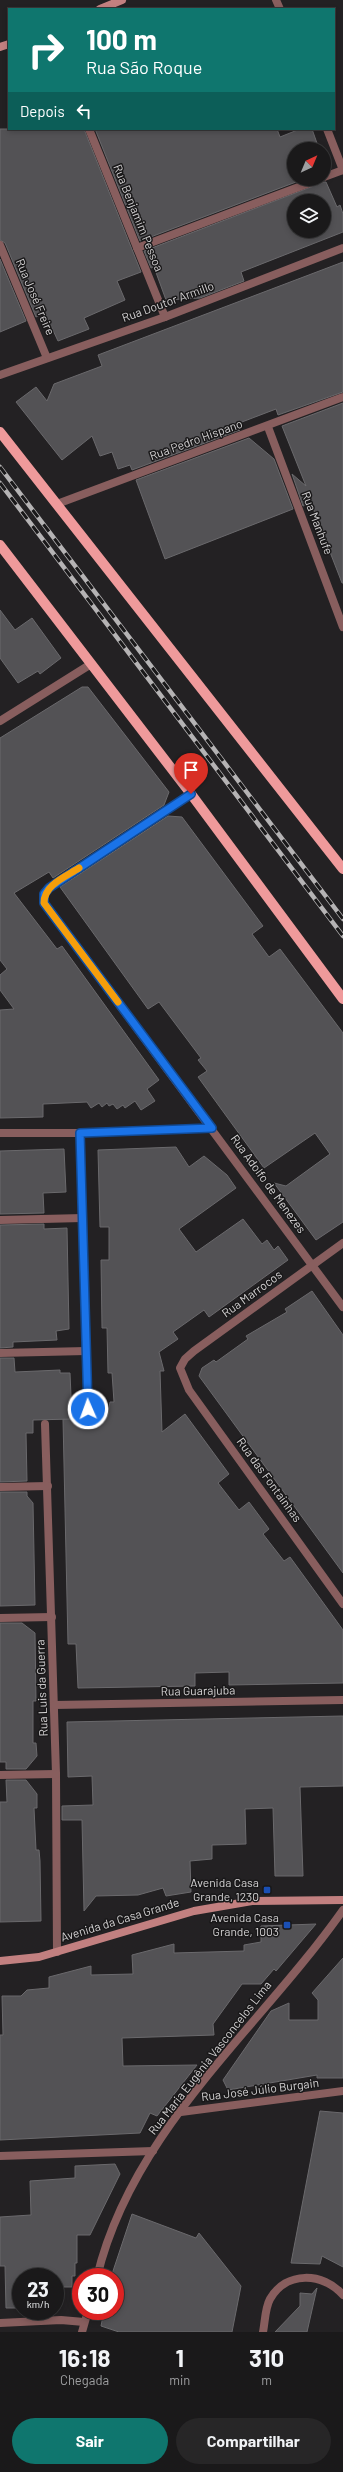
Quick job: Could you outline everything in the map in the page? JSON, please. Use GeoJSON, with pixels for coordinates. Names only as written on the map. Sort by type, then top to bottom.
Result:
{"type":"FeatureCollection","features":[{"type":"Feature","properties":{"kind":"main road"},"geometry":{"type":"LineString","coordinates":[[102,8],[122,0]]}},
{"type":"Feature","properties":{"kind":"main road"},"geometry":{"type":"LineString","coordinates":[[0,432],[343,869]]}},
{"type":"Feature","properties":{"kind":"main road"},"geometry":{"type":"LineString","coordinates":[[0,545],[191,794],[343,999]]}},
{"type":"Feature","properties":{"kind":"main road","name":"Avenida da Casa Grande"},"geometry":{"type":"LineString","coordinates":[[0,1961],[39,1957],[194,1911],[252,1901],[343,1900]]}},
{"type":"Feature","properties":{"kind":"street","name":"Rua Benjamim Pessoa"},"geometry":{"type":"LineString","coordinates":[[89,130],[165,317]]}},
{"type":"Feature","properties":{"kind":"street"},"geometry":{"type":"LineString","coordinates":[[327,130],[343,170],[331,174]]}},
{"type":"Feature","properties":{"kind":"street"},"geometry":{"type":"LineString","coordinates":[[137,248],[301,186]]}},
{"type":"Feature","properties":{"kind":"street","name":"Rua José Freire"},"geometry":{"type":"LineString","coordinates":[[0,245],[47,358]]}},
{"type":"Feature","properties":{"kind":"street","name":"Rua Doutor Armillo"},"geometry":{"type":"LineString","coordinates":[[0,375],[165,317],[343,248]]}},
{"type":"Feature","properties":{"kind":"street","name":"Rua Pedro Hispano"},"geometry":{"type":"LineString","coordinates":[[57,504],[343,397]]}},
{"type":"Feature","properties":{"kind":"street","name":"Rua Manhufe"},"geometry":{"type":"LineString","coordinates":[[268,426],[343,627]]}},
{"type":"Feature","properties":{"kind":"street"},"geometry":{"type":"LineString","coordinates":[[0,721],[91,664]]}},
{"type":"Feature","properties":{"kind":"street","name":"Rua Adolfo de Menezes"},"geometry":{"type":"LineString","coordinates":[[191,794],[49,888],[44,894],[44,903],[343,1307]]}},
{"type":"Feature","properties":{"kind":"street"},"geometry":{"type":"LineString","coordinates":[[0,1133],[80,1133],[212,1128]]}},
{"type":"Feature","properties":{"kind":"street"},"geometry":{"type":"LineString","coordinates":[[80,1133],[88,1409]]}},
{"type":"Feature","properties":{"kind":"street"},"geometry":{"type":"LineString","coordinates":[[0,1220],[82,1218]]}},
{"type":"Feature","properties":{"kind":"street","name":"Rua Marrocos"},"geometry":{"type":"LineString","coordinates":[[180,1368],[185,1358],[194,1351],[343,1243]]}},
{"type":"Feature","properties":{"kind":"street"},"geometry":{"type":"LineString","coordinates":[[0,1353],[86,1351]]}},
{"type":"Feature","properties":{"kind":"street","name":"Rua das Fontainhas"},"geometry":{"type":"LineString","coordinates":[[180,1368],[190,1390],[343,1604]]}},
{"type":"Feature","properties":{"kind":"street","name":"Rua Luis da Guerra"},"geometry":{"type":"LineString","coordinates":[[46,1424],[56,1774],[57,1952]]}},
{"type":"Feature","properties":{"kind":"street"},"geometry":{"type":"LineString","coordinates":[[0,1487],[48,1486]]}},
{"type":"Feature","properties":{"kind":"street"},"geometry":{"type":"LineString","coordinates":[[0,1618],[52,1617]]}},
{"type":"Feature","properties":{"kind":"street","name":"Rua Guarajuba"},"geometry":{"type":"LineString","coordinates":[[54,1705],[343,1700]]}},
{"type":"Feature","properties":{"kind":"street"},"geometry":{"type":"LineString","coordinates":[[0,1775],[56,1774]]}},
{"type":"Feature","properties":{"kind":"street","name":"Rua Maria Eugênia Vasconcelos Lima"},"geometry":{"type":"LineString","coordinates":[[100,2268],[114,2224],[131,2189],[153,2151],[181,2112],[343,1910]]}},
{"type":"Feature","properties":{"kind":"street","name":"Rua José Júlio Burgain"},"geometry":{"type":"LineString","coordinates":[[181,2112],[343,2092]]}},
{"type":"Feature","properties":{"kind":"street"},"geometry":{"type":"LineString","coordinates":[[0,2156],[153,2151]]}},
{"type":"Feature","properties":{"kind":"street"},"geometry":{"type":"LineString","coordinates":[[262,2332],[269,2301],[276,2289],[285,2282],[302,2277],[324,2281],[343,2296]]}},
{"type":"Feature","properties":{"kind":"street"},"geometry":{"type":"LineString","coordinates":[[0,2323],[61,2320],[84,2322],[82,2332]]}},
{"type":"Feature","properties":{"kind":"building"},"geometry":{"type":"Polygon","coordinates":[[[0,129],[84,130],[141,272],[117,281],[125,300],[84,318],[89,329],[58,341],[45,313],[36,317],[5,243],[0,240],[0,129]]]}},
{"type":"Feature","properties":{"kind":"building"},"geometry":{"type":"Polygon","coordinates":[[[95,130],[277,130],[280,137],[298,130],[312,130],[317,142],[287,142],[287,185],[140,241],[95,130]]]}},
{"type":"Feature","properties":{"kind":"building"},"geometry":{"type":"Polygon","coordinates":[[[314,186],[328,186],[337,207],[340,205],[343,214],[343,232],[331,237],[331,194],[293,194],[314,186]]]}},
{"type":"Feature","properties":{"kind":"building"},"geometry":{"type":"Polygon","coordinates":[[[287,196],[287,238],[328,238],[241,272],[244,281],[200,298],[166,300],[154,267],[151,268],[144,251],[287,196]]]}},
{"type":"Feature","properties":{"kind":"building"},"geometry":{"type":"Polygon","coordinates":[[[0,259],[26,321],[0,332],[0,259]]]}},
{"type":"Feature","properties":{"kind":"building"},"geometry":{"type":"Polygon","coordinates":[[[343,262],[343,392],[278,415],[276,409],[234,425],[240,430],[132,470],[130,465],[118,469],[112,452],[100,456],[92,436],[62,460],[16,402],[36,387],[47,401],[54,384],[102,366],[98,355],[343,262]]]}},
{"type":"Feature","properties":{"kind":"building"},"geometry":{"type":"Polygon","coordinates":[[[343,403],[342,583],[311,503],[303,506],[292,474],[306,486],[282,426],[343,403]]]}},
{"type":"Feature","properties":{"kind":"building"},"geometry":{"type":"Polygon","coordinates":[[[249,438],[274,459],[293,509],[165,559],[136,480],[249,438]]]}},
{"type":"Feature","properties":{"kind":"building"},"geometry":{"type":"Polygon","coordinates":[[[0,610],[15,630],[32,618],[61,658],[40,674],[38,671],[18,683],[0,658],[0,610]]]}},
{"type":"Feature","properties":{"kind":"building"},"geometry":{"type":"Polygon","coordinates":[[[82,687],[88,687],[169,792],[164,805],[53,878],[49,872],[14,893],[57,949],[62,946],[159,1080],[147,1089],[155,1101],[141,1110],[135,1101],[125,1108],[123,1105],[117,1109],[113,1104],[109,1106],[107,1103],[102,1107],[99,1103],[91,1108],[87,1102],[43,1104],[43,1117],[0,1118],[0,1010],[14,1009],[0,990],[0,975],[7,969],[0,960],[0,738],[82,687]]]}},
{"type":"Feature","properties":{"kind":"building"},"geometry":{"type":"Polygon","coordinates":[[[168,816],[182,817],[263,926],[252,934],[269,957],[280,949],[343,1033],[343,1222],[316,1240],[274,1183],[286,1186],[330,1154],[315,1133],[264,1168],[198,1077],[207,1071],[198,1060],[201,1058],[159,1002],[148,1009],[60,887],[168,816]]]}},
{"type":"Feature","properties":{"kind":"building"},"geometry":{"type":"Polygon","coordinates":[[[176,1147],[189,1167],[204,1156],[227,1175],[236,1188],[179,1229],[196,1252],[243,1219],[262,1244],[267,1240],[274,1250],[278,1246],[288,1260],[209,1317],[204,1310],[173,1332],[178,1339],[159,1352],[164,1371],[160,1371],[162,1432],[185,1414],[229,1474],[218,1483],[239,1510],[249,1502],[269,1529],[263,1534],[284,1561],[290,1557],[343,1630],[343,1683],[229,1685],[229,1672],[195,1673],[195,1686],[78,1688],[76,1644],[68,1644],[63,1419],[105,1418],[105,1412],[108,1412],[110,1402],[114,1402],[112,1373],[108,1373],[107,1328],[102,1328],[101,1260],[109,1260],[109,1227],[100,1227],[98,1150],[176,1147]]]}},
{"type":"Feature","properties":{"kind":"building"},"geometry":{"type":"Polygon","coordinates":[[[64,1149],[66,1192],[43,1193],[44,1213],[0,1214],[0,1151],[64,1149]]]}},
{"type":"Feature","properties":{"kind":"building"},"geometry":{"type":"Polygon","coordinates":[[[44,1224],[44,1229],[67,1228],[69,1329],[56,1331],[57,1340],[13,1342],[13,1347],[0,1348],[0,1225],[44,1224]]]}},
{"type":"Feature","properties":{"kind":"building"},"geometry":{"type":"Polygon","coordinates":[[[312,1291],[343,1335],[343,1573],[199,1376],[202,1368],[214,1360],[216,1362],[248,1339],[246,1336],[287,1312],[285,1309],[312,1291]]]}},
{"type":"Feature","properties":{"kind":"building"},"geometry":{"type":"Polygon","coordinates":[[[0,1358],[14,1358],[15,1372],[60,1370],[60,1373],[70,1373],[72,1419],[33,1420],[33,1433],[26,1433],[27,1481],[0,1482],[0,1358]]]}},
{"type":"Feature","properties":{"kind":"building"},"geometry":{"type":"Polygon","coordinates":[[[0,1492],[27,1492],[27,1496],[33,1503],[35,1605],[0,1606],[0,1492]]]}},
{"type":"Feature","properties":{"kind":"building"},"geometry":{"type":"Polygon","coordinates":[[[0,1623],[22,1623],[35,1633],[36,1701],[33,1701],[33,1743],[36,1743],[37,1756],[26,1769],[6,1769],[6,1762],[0,1762],[0,1623]]]}},
{"type":"Feature","properties":{"kind":"building"},"geometry":{"type":"Polygon","coordinates":[[[343,1716],[343,1786],[300,1787],[303,1876],[275,1876],[273,1808],[245,1809],[246,1844],[212,1845],[212,1859],[190,1861],[191,1892],[166,1896],[163,1888],[138,1895],[96,1896],[84,1911],[82,1820],[62,1820],[62,1806],[93,1805],[92,1776],[68,1777],[67,1722],[343,1716]]]}},
{"type":"Feature","properties":{"kind":"building"},"geometry":{"type":"Polygon","coordinates":[[[6,1780],[26,1780],[37,1794],[37,1808],[34,1808],[36,1850],[39,1850],[40,1861],[41,1921],[0,1922],[0,1802],[7,1802],[6,1780]]]}},
{"type":"Feature","properties":{"kind":"building"},"geometry":{"type":"Polygon","coordinates":[[[316,1924],[276,1971],[274,1969],[261,1984],[242,1984],[213,2024],[214,2035],[122,2038],[123,2066],[197,2065],[157,2116],[150,2113],[140,2133],[0,2140],[0,2035],[3,2035],[2,1996],[21,1996],[27,1990],[49,1988],[49,1977],[91,1966],[91,1975],[133,1974],[132,1955],[174,1944],[174,1953],[244,1951],[244,1945],[261,1942],[261,1926],[316,1924]]]}},
{"type":"Feature","properties":{"kind":"building"},"geometry":{"type":"Polygon","coordinates":[[[343,1958],[343,2078],[317,2078],[317,2075],[228,2090],[223,2080],[271,2011],[289,2003],[289,2020],[318,2020],[318,2000],[312,1993],[343,1958]]]}},
{"type":"Feature","properties":{"kind":"building"},"geometry":{"type":"Polygon","coordinates":[[[320,2111],[343,2113],[343,2267],[322,2256],[320,2264],[291,2263],[320,2111]]]}},
{"type":"Feature","properties":{"kind":"building"},"geometry":{"type":"Polygon","coordinates":[[[115,2164],[120,2174],[90,2235],[77,2235],[77,2263],[75,2263],[75,2268],[72,2268],[72,2287],[64,2287],[64,2268],[12,2268],[12,2308],[6,2308],[5,2266],[0,2266],[0,2217],[31,2215],[30,2181],[75,2178],[75,2166],[115,2164]]]}},
{"type":"Feature","properties":{"kind":"building"},"geometry":{"type":"Polygon","coordinates":[[[132,2214],[196,2238],[199,2233],[241,2286],[232,2332],[119,2332],[101,2326],[102,2320],[124,2320],[124,2268],[114,2268],[132,2214]]]}},
{"type":"Feature","properties":{"kind":"building"},"geometry":{"type":"Polygon","coordinates":[[[317,2288],[307,2332],[275,2332],[300,2306],[300,2293],[312,2294],[317,2288]]]}},
{"type":"Feature","properties":{"kind":"railway"},"geometry":{"type":"LineString","coordinates":[[0,467],[343,919]]}},
{"type":"Feature","properties":{"kind":"railway"},"geometry":{"type":"LineString","coordinates":[[0,483],[343,936]]}},
{"type":"Feature","properties":{"kind":"slow traffic"},"geometry":{"type":"LineString","coordinates":[[79,868],[49,888],[44,894],[44,903],[118,1002]]}},
{"type":"Feature","properties":{"kind":"place","name":"Avenida Casa Grande, 1230"},"geometry":{"type":"Point","coordinates":[267,1890]}},
{"type":"Feature","properties":{"kind":"place","name":"Avenida Casa Grande, 1003"},"geometry":{"type":"Point","coordinates":[287,1925]}},
{"type":"Feature","properties":{"kind":"route"},"geometry":{"type":"LineString","coordinates":[[88,1409],[80,1133],[212,1128],[44,903],[44,894],[49,888],[191,794]]}}]}
